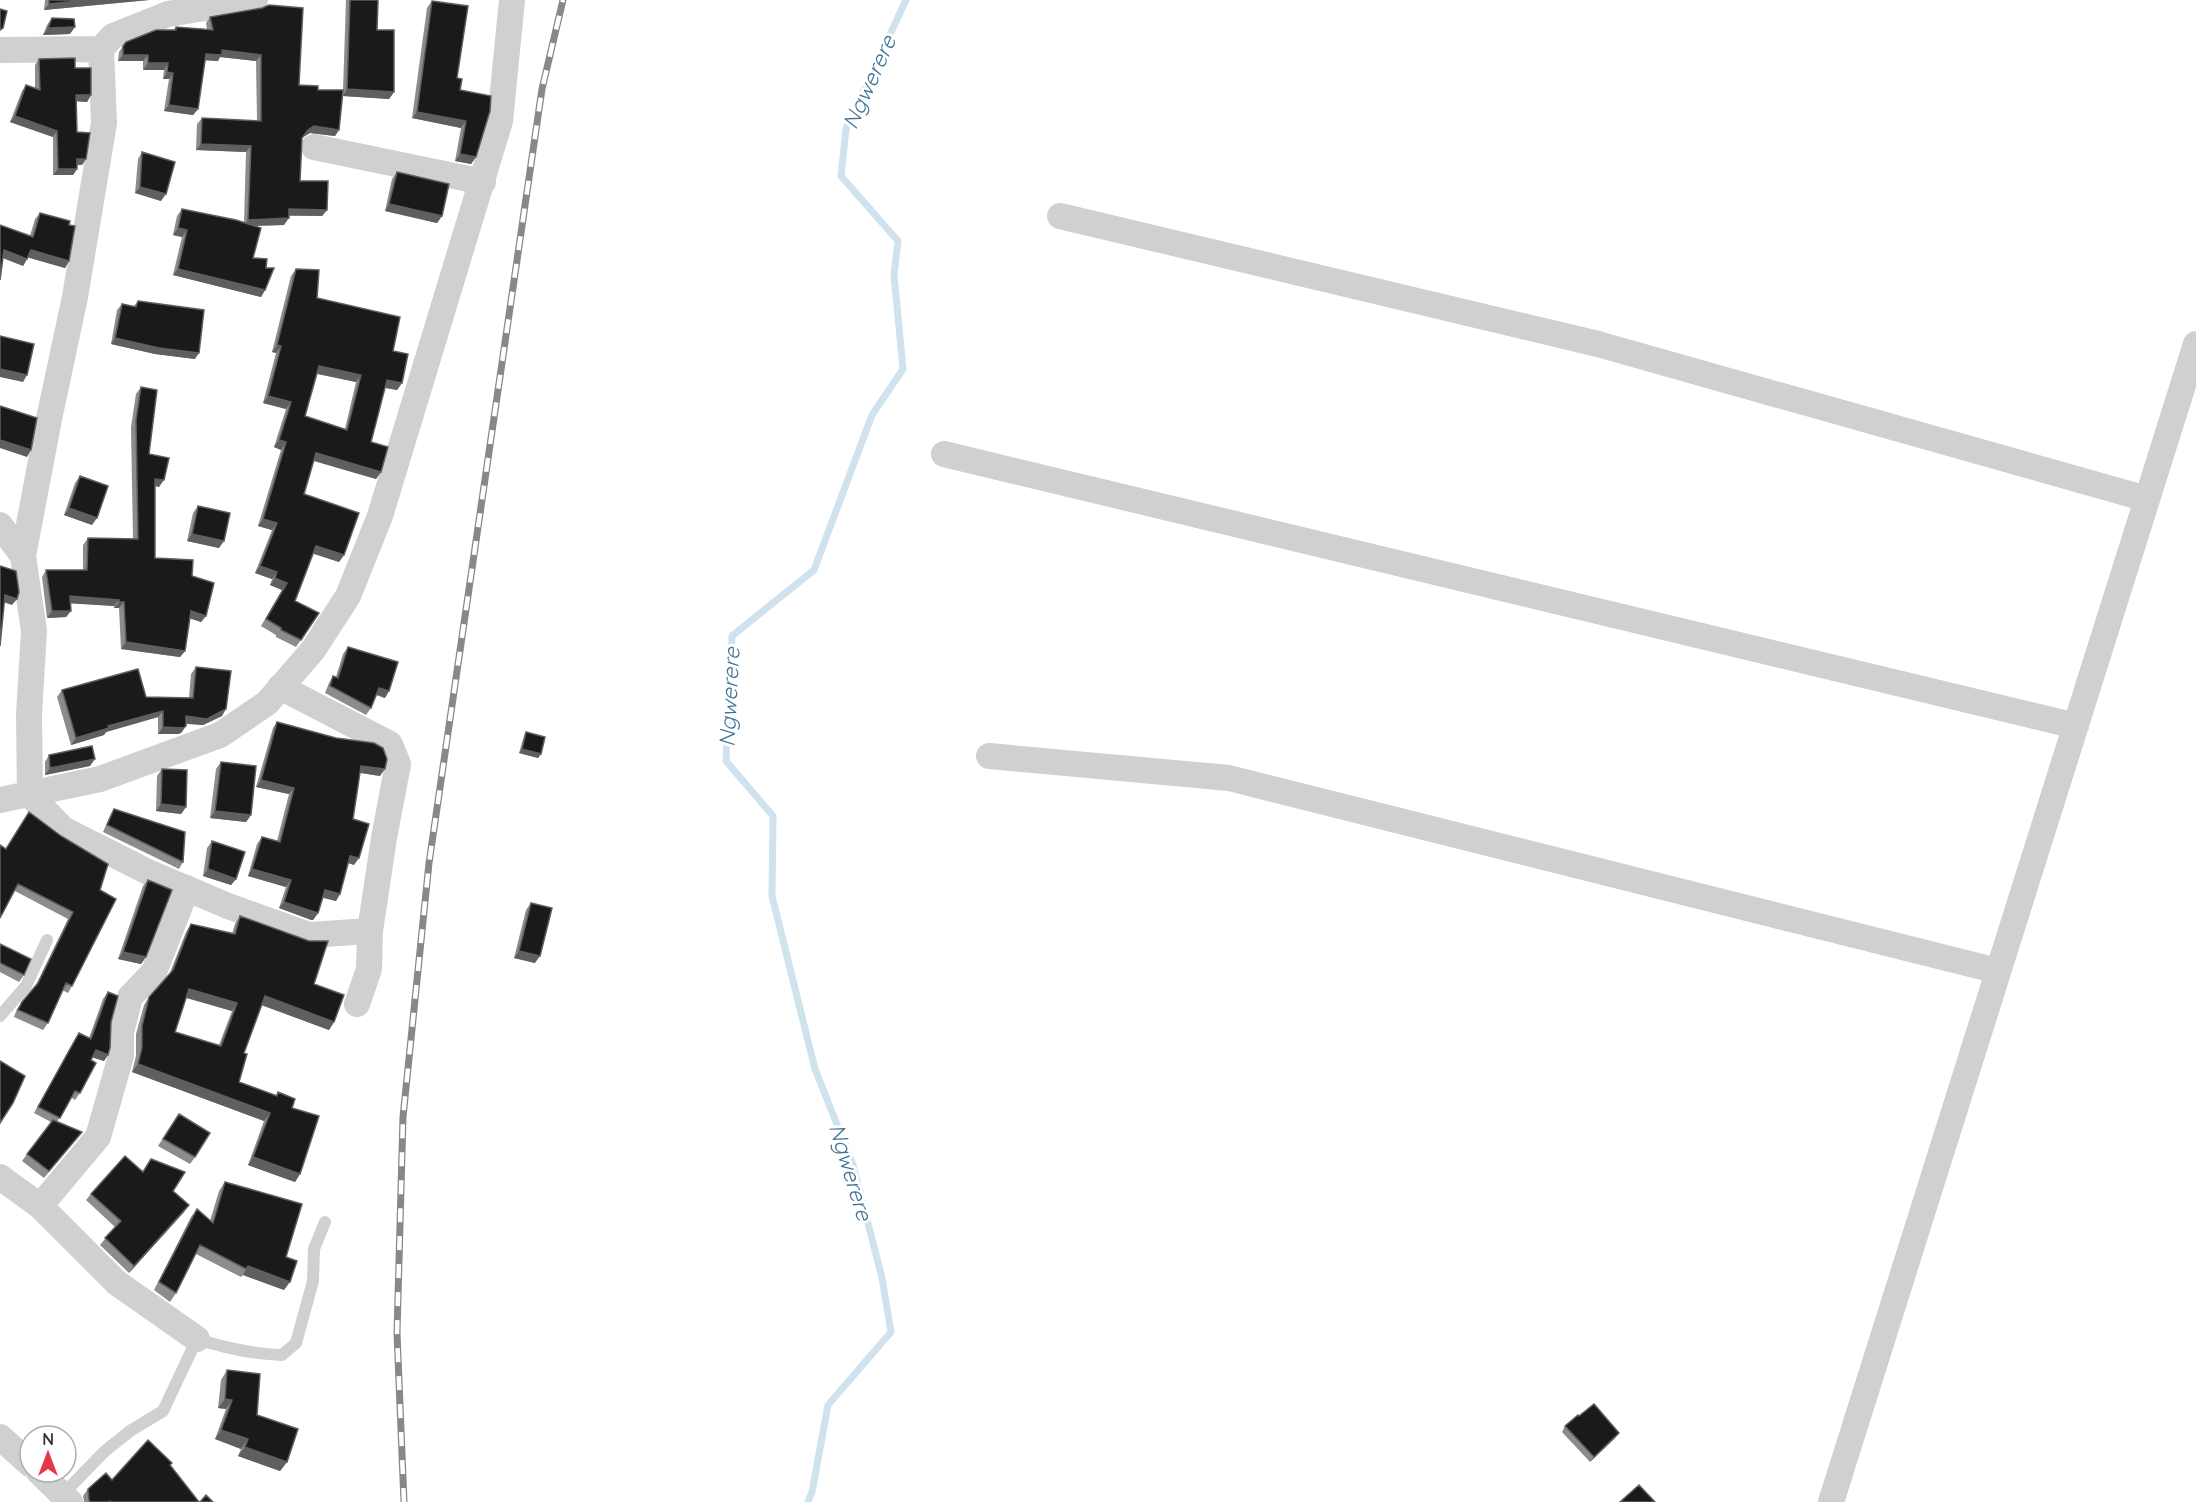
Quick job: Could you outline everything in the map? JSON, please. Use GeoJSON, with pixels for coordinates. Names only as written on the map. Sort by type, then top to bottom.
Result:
{"type":"FeatureCollection","features":[{"type":"Feature","properties":{"kind":"street"},"geometry":{"type":"LineString","coordinates":[[255,0],[168,14],[113,36],[101,49],[104,123],[75,297],[23,556],[34,631],[29,714],[30,795],[63,830],[150,873],[228,906],[309,935],[370,931]]}},
{"type":"Feature","properties":{"kind":"street"},"geometry":{"type":"LineString","coordinates":[[0,800],[100,779],[220,735],[267,703],[313,650],[348,596],[384,506],[500,121],[512,0]]}},
{"type":"Feature","properties":{"kind":"street"},"geometry":{"type":"LineString","coordinates":[[0,51],[101,49]]}},
{"type":"Feature","properties":{"kind":"street"},"geometry":{"type":"LineString","coordinates":[[314,147],[483,182]]}},
{"type":"Feature","properties":{"kind":"street"},"geometry":{"type":"LineString","coordinates":[[1059,216],[1598,344],[2147,499]]}},
{"type":"Feature","properties":{"kind":"street"},"geometry":{"type":"LineString","coordinates":[[1831,1502],[2196,344]]}},
{"type":"Feature","properties":{"kind":"street"},"geometry":{"type":"LineString","coordinates":[[944,454],[2076,726]]}},
{"type":"Feature","properties":{"kind":"street"},"geometry":{"type":"LineString","coordinates":[[0,525],[23,556]]}},
{"type":"Feature","properties":{"kind":"street"},"geometry":{"type":"LineString","coordinates":[[280,687],[390,744],[398,764],[370,931],[369,969],[357,1004]]}},
{"type":"Feature","properties":{"kind":"street"},"geometry":{"type":"LineString","coordinates":[[989,756],[1229,778],[1998,971]]}},
{"type":"Feature","properties":{"kind":"street"},"geometry":{"type":"LineString","coordinates":[[40,1206],[98,1137],[121,1056],[121,1032],[130,997],[153,972],[187,888]]}},
{"type":"Feature","properties":{"kind":"street"},"geometry":{"type":"LineString","coordinates":[[0,1177],[40,1206],[117,1283],[196,1339]]}},
{"type":"Feature","properties":{"kind":"street"},"geometry":{"type":"LineString","coordinates":[[0,1437],[18,1453]]}},
{"type":"Feature","properties":{"kind":"street"},"geometry":{"type":"LineString","coordinates":[[51,1484],[66,1498]]}},
{"type":"Feature","properties":{"kind":"lane"},"geometry":{"type":"LineString","coordinates":[[0,1016],[26,986],[47,940]]}},
{"type":"Feature","properties":{"kind":"lane"},"geometry":{"type":"LineString","coordinates":[[66,1498],[113,1444],[163,1411],[196,1339],[236,1351],[282,1355],[296,1343],[313,1281],[314,1249],[325,1222]]}},
{"type":"Feature","properties":{"kind":"building"},"geometry":{"type":"Polygon","coordinates":[[[49,0],[86,0],[49,4],[49,0]]]}},
{"type":"Feature","properties":{"kind":"building"},"geometry":{"type":"Polygon","coordinates":[[[350,0],[378,0],[377,30],[394,30],[394,92],[347,89],[350,0]]]}},
{"type":"Feature","properties":{"kind":"building"},"geometry":{"type":"Polygon","coordinates":[[[432,1],[468,6],[457,78],[462,79],[460,90],[491,96],[490,111],[476,157],[460,154],[466,121],[417,112],[432,1]]]}},
{"type":"Feature","properties":{"kind":"building"},"geometry":{"type":"Polygon","coordinates":[[[269,5],[303,8],[299,85],[318,86],[318,90],[343,90],[339,130],[314,126],[302,138],[300,181],[328,181],[327,210],[289,209],[289,218],[248,220],[251,146],[201,144],[202,118],[261,121],[261,55],[222,50],[222,55],[206,54],[198,109],[169,105],[173,73],[167,72],[168,63],[148,63],[148,55],[123,55],[123,46],[126,42],[156,30],[176,30],[176,27],[213,30],[210,17],[269,5]]]}},
{"type":"Feature","properties":{"kind":"building"},"geometry":{"type":"Polygon","coordinates":[[[0,9],[7,11],[3,28],[0,30],[0,9]]]}},
{"type":"Feature","properties":{"kind":"building"},"geometry":{"type":"Polygon","coordinates":[[[52,18],[74,19],[75,27],[48,28],[52,18]]]}},
{"type":"Feature","properties":{"kind":"building"},"geometry":{"type":"Polygon","coordinates":[[[75,58],[75,68],[91,68],[91,95],[76,95],[77,132],[90,133],[86,159],[77,159],[77,169],[58,169],[57,131],[15,116],[26,85],[40,90],[39,59],[75,58]]]}},
{"type":"Feature","properties":{"kind":"building"},"geometry":{"type":"Polygon","coordinates":[[[142,152],[175,162],[166,194],[140,187],[142,152]]]}},
{"type":"Feature","properties":{"kind":"building"},"geometry":{"type":"Polygon","coordinates":[[[397,172],[449,184],[442,216],[389,204],[397,172]]]}},
{"type":"Feature","properties":{"kind":"building"},"geometry":{"type":"Polygon","coordinates":[[[182,209],[236,220],[261,228],[253,258],[267,259],[266,268],[274,268],[265,290],[178,269],[187,230],[178,228],[182,209]]]}},
{"type":"Feature","properties":{"kind":"building"},"geometry":{"type":"Polygon","coordinates":[[[40,213],[70,221],[69,225],[75,226],[69,261],[31,250],[27,259],[4,250],[0,280],[0,225],[33,237],[40,213]]]}},
{"type":"Feature","properties":{"kind":"building"},"geometry":{"type":"Polygon","coordinates":[[[296,269],[319,270],[317,298],[400,317],[393,351],[408,354],[402,383],[387,380],[371,442],[388,447],[381,472],[316,453],[304,494],[359,513],[344,555],[316,546],[295,601],[319,613],[301,640],[266,619],[287,583],[275,578],[277,572],[260,566],[277,523],[263,519],[286,442],[279,440],[291,402],[268,396],[281,346],[277,345],[296,269]],[[319,366],[305,416],[347,430],[361,375],[319,366]]]}},
{"type":"Feature","properties":{"kind":"building"},"geometry":{"type":"Polygon","coordinates":[[[138,301],[204,310],[199,353],[159,348],[115,338],[122,304],[136,307],[138,301]]]}},
{"type":"Feature","properties":{"kind":"building"},"geometry":{"type":"Polygon","coordinates":[[[0,336],[34,344],[27,375],[0,369],[0,336]]]}},
{"type":"Feature","properties":{"kind":"building"},"geometry":{"type":"Polygon","coordinates":[[[141,387],[157,390],[149,454],[169,458],[164,480],[155,479],[155,558],[193,560],[192,576],[214,583],[206,616],[191,611],[185,651],[126,642],[124,602],[119,602],[119,600],[70,596],[71,611],[52,611],[46,570],[87,570],[88,538],[138,539],[136,420],[141,387]]]}},
{"type":"Feature","properties":{"kind":"building"},"geometry":{"type":"Polygon","coordinates":[[[0,406],[37,418],[31,450],[0,440],[0,406]]]}},
{"type":"Feature","properties":{"kind":"building"},"geometry":{"type":"Polygon","coordinates":[[[80,476],[108,486],[97,518],[69,508],[80,476]]]}},
{"type":"Feature","properties":{"kind":"building"},"geometry":{"type":"Polygon","coordinates":[[[198,506],[230,513],[224,541],[192,534],[198,506]]]}},
{"type":"Feature","properties":{"kind":"building"},"geometry":{"type":"Polygon","coordinates":[[[0,566],[16,571],[19,592],[17,599],[5,595],[0,646],[0,566]]]}},
{"type":"Feature","properties":{"kind":"building"},"geometry":{"type":"Polygon","coordinates":[[[348,647],[398,662],[389,691],[379,688],[371,708],[330,686],[333,676],[338,678],[348,647]]]}},
{"type":"Feature","properties":{"kind":"building"},"geometry":{"type":"Polygon","coordinates":[[[196,667],[231,671],[226,709],[207,719],[186,716],[186,726],[183,728],[163,727],[163,711],[108,726],[109,728],[76,738],[62,690],[138,669],[146,697],[193,698],[196,667]]]}},
{"type":"Feature","properties":{"kind":"building"},"geometry":{"type":"Polygon","coordinates":[[[277,722],[336,738],[374,743],[383,748],[387,759],[385,769],[361,766],[353,819],[369,824],[359,858],[350,856],[340,894],[325,890],[318,913],[284,902],[291,880],[252,869],[262,837],[280,842],[294,788],[261,780],[277,722]]]}},
{"type":"Feature","properties":{"kind":"building"},"geometry":{"type":"Polygon","coordinates":[[[526,732],[545,737],[541,754],[522,749],[526,732]]]}},
{"type":"Feature","properties":{"kind":"building"},"geometry":{"type":"Polygon","coordinates":[[[92,746],[95,759],[50,768],[49,755],[92,746]]]}},
{"type":"Feature","properties":{"kind":"building"},"geometry":{"type":"Polygon","coordinates":[[[221,762],[256,766],[251,815],[215,811],[221,762]]]}},
{"type":"Feature","properties":{"kind":"building"},"geometry":{"type":"Polygon","coordinates":[[[162,769],[187,770],[186,807],[161,804],[162,769]]]}},
{"type":"Feature","properties":{"kind":"building"},"geometry":{"type":"Polygon","coordinates":[[[114,809],[185,832],[183,862],[107,825],[114,809]]]}},
{"type":"Feature","properties":{"kind":"building"},"geometry":{"type":"Polygon","coordinates":[[[29,812],[61,836],[108,864],[100,890],[116,899],[72,986],[66,983],[48,1023],[18,1010],[38,983],[73,912],[18,884],[0,918],[0,845],[6,849],[29,812]]]}},
{"type":"Feature","properties":{"kind":"building"},"geometry":{"type":"Polygon","coordinates":[[[212,841],[245,852],[236,879],[208,869],[212,841]]]}},
{"type":"Feature","properties":{"kind":"building"},"geometry":{"type":"Polygon","coordinates":[[[148,880],[172,890],[146,957],[123,952],[148,880]]]}},
{"type":"Feature","properties":{"kind":"building"},"geometry":{"type":"Polygon","coordinates":[[[531,903],[552,908],[540,956],[519,951],[531,903]]]}},
{"type":"Feature","properties":{"kind":"building"},"geometry":{"type":"Polygon","coordinates":[[[240,916],[309,941],[328,941],[314,984],[344,995],[334,1022],[265,996],[244,1053],[247,1054],[239,1082],[277,1096],[278,1092],[295,1099],[292,1108],[319,1116],[300,1174],[253,1157],[270,1113],[138,1064],[142,1048],[142,1026],[149,997],[173,970],[191,924],[235,934],[240,916]],[[189,989],[175,1032],[221,1046],[237,1003],[189,989]]]}},
{"type":"Feature","properties":{"kind":"building"},"geometry":{"type":"Polygon","coordinates":[[[0,944],[31,959],[24,975],[0,963],[0,944]]]}},
{"type":"Feature","properties":{"kind":"building"},"geometry":{"type":"Polygon","coordinates":[[[108,992],[118,996],[111,1022],[108,1055],[96,1050],[91,1060],[96,1063],[80,1093],[75,1091],[60,1118],[38,1107],[79,1033],[91,1039],[108,992]]]}},
{"type":"Feature","properties":{"kind":"building"},"geometry":{"type":"Polygon","coordinates":[[[0,1061],[25,1076],[13,1103],[0,1123],[0,1061]]]}},
{"type":"Feature","properties":{"kind":"building"},"geometry":{"type":"Polygon","coordinates":[[[179,1114],[210,1133],[195,1157],[163,1139],[179,1114]]]}},
{"type":"Feature","properties":{"kind":"building"},"geometry":{"type":"Polygon","coordinates":[[[53,1120],[82,1132],[49,1171],[27,1154],[53,1120]]]}},
{"type":"Feature","properties":{"kind":"building"},"geometry":{"type":"Polygon","coordinates":[[[125,1156],[143,1172],[151,1159],[185,1172],[173,1191],[189,1205],[134,1266],[105,1238],[121,1221],[91,1194],[125,1156]]]}},
{"type":"Feature","properties":{"kind":"building"},"geometry":{"type":"Polygon","coordinates":[[[225,1182],[302,1204],[286,1257],[297,1261],[290,1282],[248,1266],[246,1269],[200,1245],[176,1293],[159,1282],[197,1209],[213,1223],[225,1182]]]}},
{"type":"Feature","properties":{"kind":"building"},"geometry":{"type":"Polygon","coordinates":[[[227,1370],[260,1374],[257,1415],[298,1429],[287,1462],[245,1447],[248,1439],[221,1430],[232,1400],[225,1399],[227,1370]]]}},
{"type":"Feature","properties":{"kind":"building"},"geometry":{"type":"Polygon","coordinates":[[[1594,1404],[1619,1433],[1594,1457],[1565,1426],[1594,1404]]]}},
{"type":"Feature","properties":{"kind":"building"},"geometry":{"type":"Polygon","coordinates":[[[148,1440],[172,1463],[170,1465],[199,1502],[90,1502],[88,1489],[106,1473],[112,1480],[148,1440]]]}},
{"type":"Feature","properties":{"kind":"building"},"geometry":{"type":"Polygon","coordinates":[[[1639,1485],[1655,1502],[1620,1502],[1639,1485]]]}},
{"type":"Feature","properties":{"kind":"building"},"geometry":{"type":"Polygon","coordinates":[[[206,1495],[213,1502],[200,1502],[206,1495]]]}},
{"type":"Feature","properties":{"kind":"waterway","name":"Ngwerere"},"geometry":{"type":"LineString","coordinates":[[808,1502],[812,1492],[828,1405],[891,1332],[882,1278],[853,1165],[815,1069],[772,896],[773,816],[726,761],[732,636],[814,570],[872,415],[903,369],[894,275],[898,241],[841,176],[846,129],[906,0]]}},
{"type":"Feature","properties":{"kind":"railway"},"geometry":{"type":"LineString","coordinates":[[404,1502],[397,1333],[403,1117],[429,863],[542,89],[563,0]]}}]}
